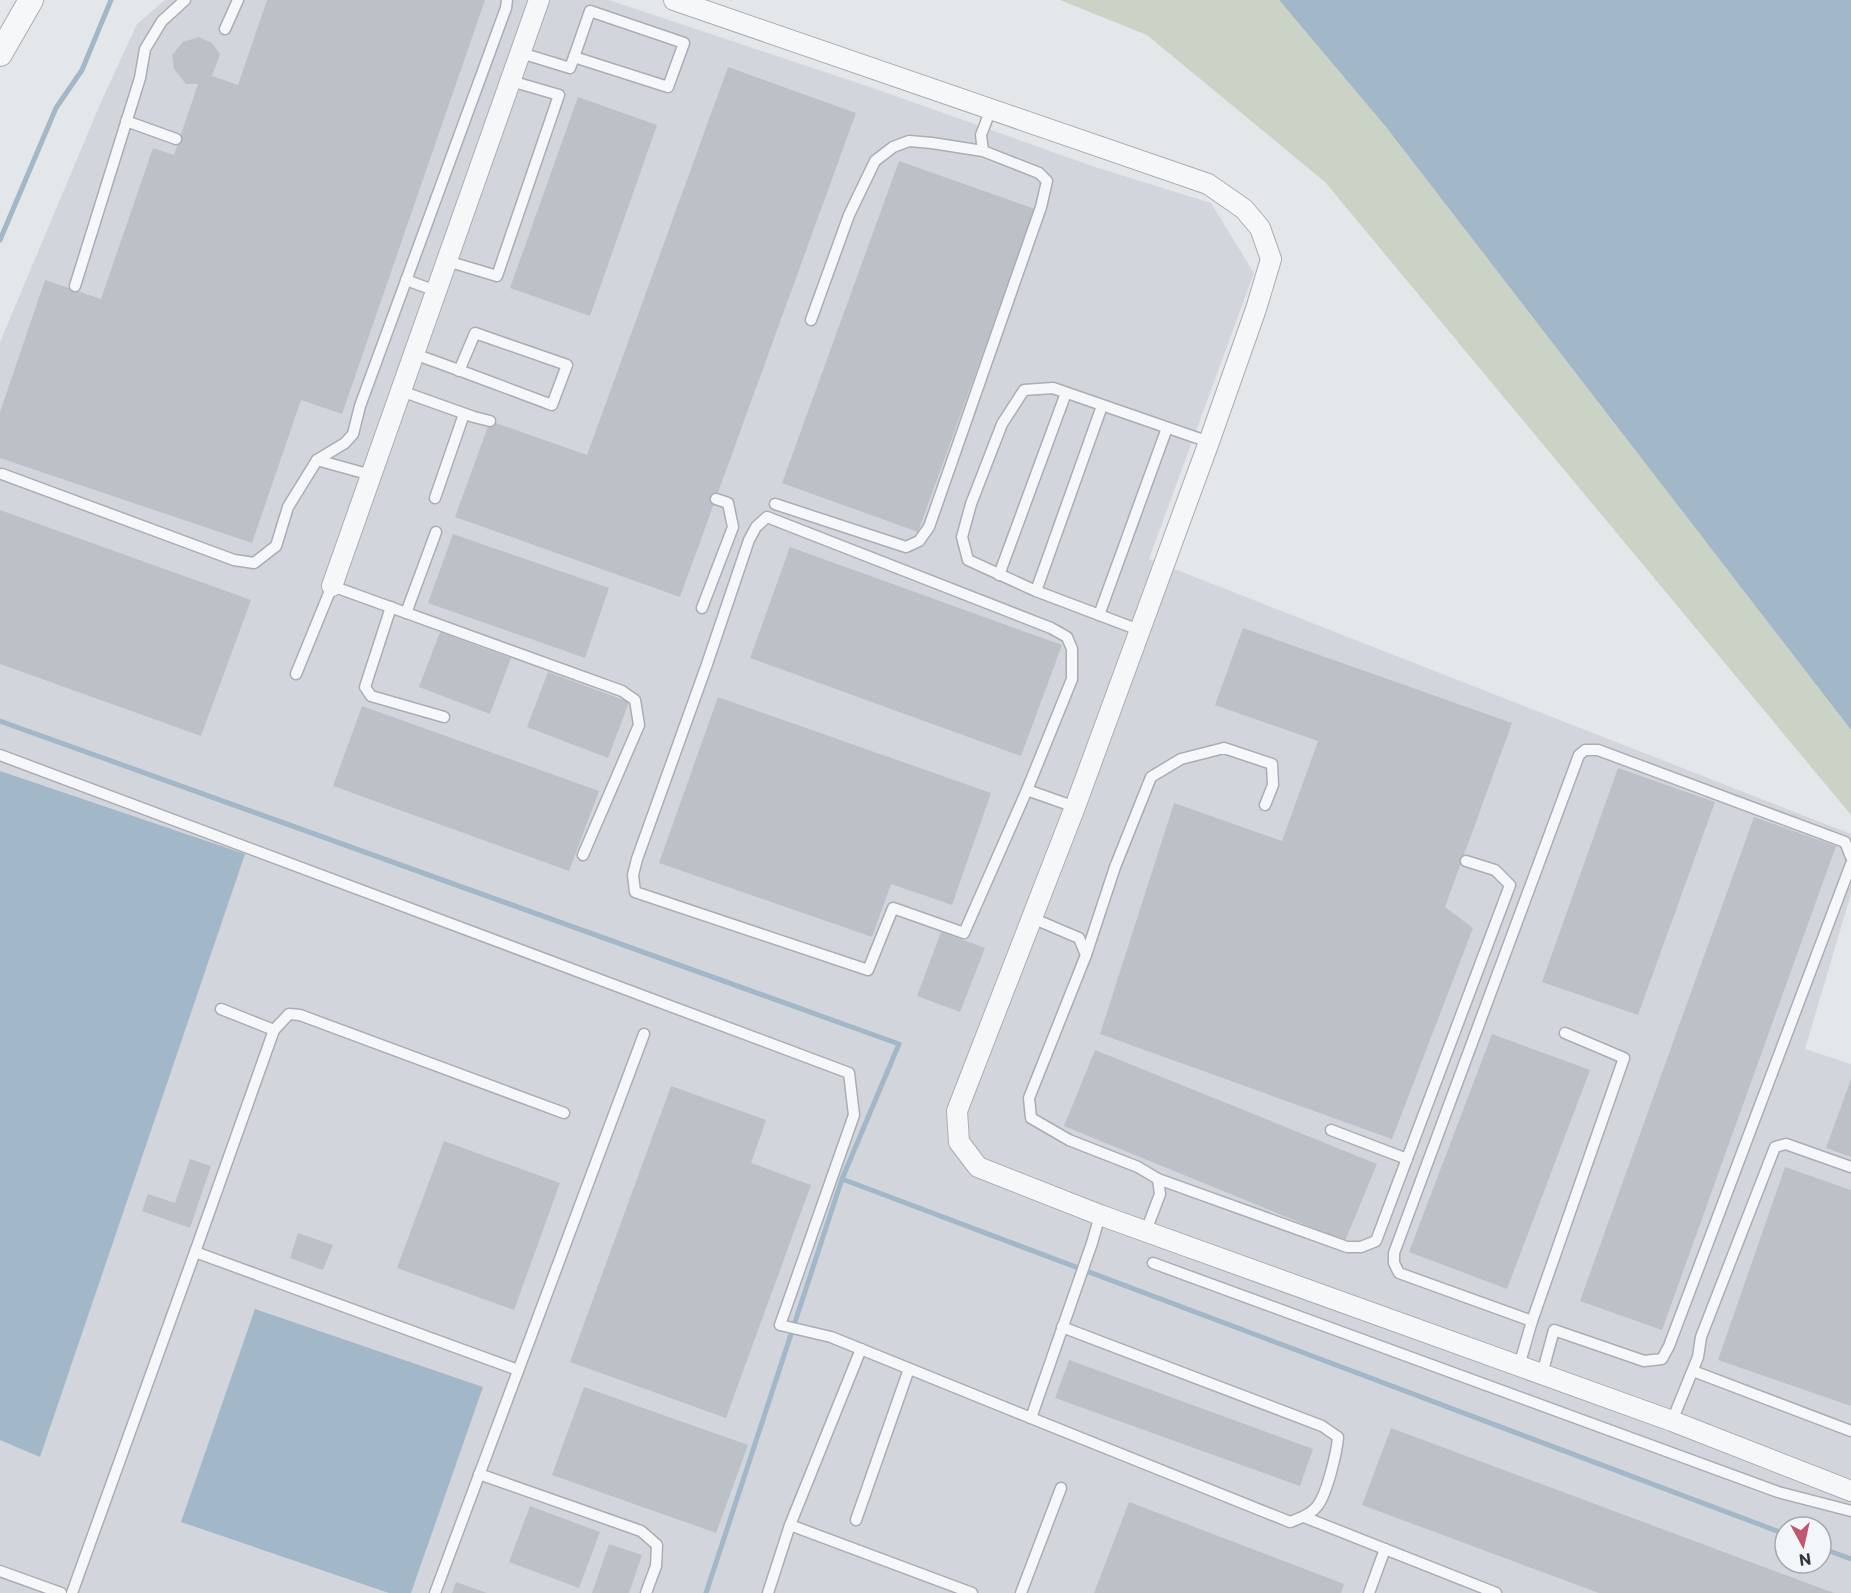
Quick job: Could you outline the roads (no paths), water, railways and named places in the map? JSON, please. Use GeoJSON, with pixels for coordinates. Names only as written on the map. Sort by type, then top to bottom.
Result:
{"type":"FeatureCollection","features":[{"type":"Feature","properties":{"kind":"street"},"geometry":{"type":"LineString","coordinates":[[0,54],[31,0]]}},
{"type":"Feature","properties":{"kind":"street"},"geometry":{"type":"LineString","coordinates":[[332,586],[539,0]]}},
{"type":"Feature","properties":{"kind":"street"},"geometry":{"type":"LineString","coordinates":[[674,0],[1208,184],[1244,209],[1260,228],[1271,259],[1256,309],[1209,442],[1075,807],[957,1111],[959,1142],[978,1167],[1100,1215],[1672,1421],[1851,1491]]}},
{"type":"Feature","properties":{"kind":"lane"},"geometry":{"type":"LineString","coordinates":[[75,286],[140,78],[145,49],[162,21],[185,0]]}},
{"type":"Feature","properties":{"kind":"lane"},"geometry":{"type":"LineString","coordinates":[[225,29],[238,0]]}},
{"type":"Feature","properties":{"kind":"lane"},"geometry":{"type":"LineString","coordinates":[[2,474],[234,560],[254,563],[276,546],[288,507],[317,460],[345,443],[353,434],[360,406],[507,8],[507,0]]}},
{"type":"Feature","properties":{"kind":"lane"},"geometry":{"type":"LineString","coordinates":[[521,52],[570,68],[590,11],[684,43],[668,87],[574,57]]}},
{"type":"Feature","properties":{"kind":"lane"},"geometry":{"type":"LineString","coordinates":[[447,261],[497,276],[559,95],[511,81]]}},
{"type":"Feature","properties":{"kind":"lane"},"geometry":{"type":"LineString","coordinates":[[983,151],[981,135],[991,109]]}},
{"type":"Feature","properties":{"kind":"lane"},"geometry":{"type":"LineString","coordinates":[[126,121],[176,139]]}},
{"type":"Feature","properties":{"kind":"lane"},"geometry":{"type":"LineString","coordinates":[[775,504],[906,547],[919,541],[929,527],[1041,207],[1047,181],[1039,173],[983,151],[909,141],[893,147],[875,161],[849,215],[811,321]]}},
{"type":"Feature","properties":{"kind":"lane"},"geometry":{"type":"LineString","coordinates":[[406,280],[436,291]]}},
{"type":"Feature","properties":{"kind":"lane"},"geometry":{"type":"LineString","coordinates":[[414,354],[459,371],[552,405],[567,365],[475,333],[459,371]]}},
{"type":"Feature","properties":{"kind":"lane"},"geometry":{"type":"LineString","coordinates":[[1140,630],[1036,591],[968,560],[962,537],[971,504],[1002,424],[1024,390],[1053,388],[1209,442]]}},
{"type":"Feature","properties":{"kind":"lane"},"geometry":{"type":"LineString","coordinates":[[401,391],[490,421]]}},
{"type":"Feature","properties":{"kind":"lane"},"geometry":{"type":"LineString","coordinates":[[999,575],[1066,393]]}},
{"type":"Feature","properties":{"kind":"lane"},"geometry":{"type":"LineString","coordinates":[[1036,591],[1102,406]]}},
{"type":"Feature","properties":{"kind":"lane"},"geometry":{"type":"LineString","coordinates":[[435,498],[464,414]]}},
{"type":"Feature","properties":{"kind":"lane"},"geometry":{"type":"LineString","coordinates":[[1099,615],[1167,428]]}},
{"type":"Feature","properties":{"kind":"lane"},"geometry":{"type":"LineString","coordinates":[[317,460],[371,475]]}},
{"type":"Feature","properties":{"kind":"lane"},"geometry":{"type":"LineString","coordinates":[[702,608],[732,527],[728,503],[716,499]]}},
{"type":"Feature","properties":{"kind":"lane"},"geometry":{"type":"LineString","coordinates":[[767,517],[1051,628],[1067,637],[1072,649],[1072,679],[1028,790],[964,933],[893,908],[868,970],[635,892],[633,875],[637,859],[749,540],[756,527],[767,517]]}},
{"type":"Feature","properties":{"kind":"lane"},"geometry":{"type":"LineString","coordinates":[[406,613],[436,532]]}},
{"type":"Feature","properties":{"kind":"lane"},"geometry":{"type":"LineString","coordinates":[[296,674],[332,586],[622,691],[635,700],[639,725],[583,855]]}},
{"type":"Feature","properties":{"kind":"lane"},"geometry":{"type":"LineString","coordinates":[[391,607],[364,687],[371,696],[444,717]]}},
{"type":"Feature","properties":{"kind":"lane"},"geometry":{"type":"LineString","coordinates":[[1265,805],[1273,785],[1272,764],[1224,748],[1181,759],[1151,777],[1115,867],[1086,955],[1029,1098],[1031,1118],[1070,1140],[1138,1167],[1158,1179],[1347,1247],[1361,1247],[1376,1241],[1510,885],[1495,870],[1466,861]]}},
{"type":"Feature","properties":{"kind":"lane"},"geometry":{"type":"LineString","coordinates":[[1532,1321],[1399,1273],[1394,1263],[1394,1253],[1580,755],[1586,750],[1598,750],[1845,842],[1851,857]]}},
{"type":"Feature","properties":{"kind":"lane"},"geometry":{"type":"LineString","coordinates":[[0,755],[849,1073],[854,1115],[780,1324],[831,1337],[1290,1522],[1304,1517],[1318,1505],[1337,1454],[1338,1437],[1322,1426],[1062,1327]]}},
{"type":"Feature","properties":{"kind":"lane"},"geometry":{"type":"LineString","coordinates":[[1028,790],[1075,807]]}},
{"type":"Feature","properties":{"kind":"lane"},"geometry":{"type":"LineString","coordinates":[[1542,1374],[1554,1330],[1644,1361],[1662,1359],[1851,864]]}},
{"type":"Feature","properties":{"kind":"lane"},"geometry":{"type":"LineString","coordinates":[[1032,918],[1079,938],[1086,955]]}},
{"type":"Feature","properties":{"kind":"lane"},"geometry":{"type":"LineString","coordinates":[[221,1009],[274,1030]]}},
{"type":"Feature","properties":{"kind":"lane"},"geometry":{"type":"LineString","coordinates":[[72,1593],[274,1030],[289,1014],[300,1015],[564,1113]]}},
{"type":"Feature","properties":{"kind":"lane"},"geometry":{"type":"LineString","coordinates":[[1519,1366],[1532,1321],[1624,1058],[1565,1033]]}},
{"type":"Feature","properties":{"kind":"lane"},"geometry":{"type":"LineString","coordinates":[[435,1593],[644,1034]]}},
{"type":"Feature","properties":{"kind":"lane"},"geometry":{"type":"LineString","coordinates":[[1331,1130],[1407,1159]]}},
{"type":"Feature","properties":{"kind":"lane"},"geometry":{"type":"LineString","coordinates":[[1672,1421],[1698,1357],[1701,1337],[1775,1147],[1786,1144],[1851,1167]]}},
{"type":"Feature","properties":{"kind":"lane"},"geometry":{"type":"LineString","coordinates":[[1146,1231],[1160,1194],[1158,1179]]}},
{"type":"Feature","properties":{"kind":"lane"},"geometry":{"type":"LineString","coordinates":[[1031,1418],[1100,1215]]}},
{"type":"Feature","properties":{"kind":"lane"},"geometry":{"type":"LineString","coordinates":[[195,1252],[518,1370]]}},
{"type":"Feature","properties":{"kind":"lane"},"geometry":{"type":"LineString","coordinates":[[1153,1263],[1778,1492],[1851,1511]]}},
{"type":"Feature","properties":{"kind":"lane"},"geometry":{"type":"LineString","coordinates":[[768,1593],[790,1525],[861,1349]]}},
{"type":"Feature","properties":{"kind":"lane"},"geometry":{"type":"LineString","coordinates":[[856,1520],[909,1369]]}},
{"type":"Feature","properties":{"kind":"lane"},"geometry":{"type":"LineString","coordinates":[[1692,1371],[1851,1431]]}},
{"type":"Feature","properties":{"kind":"lane"},"geometry":{"type":"LineString","coordinates":[[480,1474],[641,1531],[657,1545],[656,1566],[646,1593]]}},
{"type":"Feature","properties":{"kind":"lane"},"geometry":{"type":"LineString","coordinates":[[1021,1593],[1061,1488]]}},
{"type":"Feature","properties":{"kind":"lane"},"geometry":{"type":"LineString","coordinates":[[1304,1517],[1496,1593]]}},
{"type":"Feature","properties":{"kind":"lane"},"geometry":{"type":"LineString","coordinates":[[790,1525],[972,1593]]}},
{"type":"Feature","properties":{"kind":"lane"},"geometry":{"type":"LineString","coordinates":[[1368,1593],[1385,1549]]}},
{"type":"Feature","properties":{"kind":"lane"},"geometry":{"type":"LineString","coordinates":[[0,1571],[61,1593]]}},
{"type":"Feature","properties":{"kind":"water"},"geometry":{"type":"Polygon","coordinates":[[[1279,0],[1851,0],[1851,730],[1386,127],[1279,0]]]}},
{"type":"Feature","properties":{"kind":"water"},"geometry":{"type":"Polygon","coordinates":[[[0,771],[245,854],[40,1457],[0,1440],[0,771]]]}},
{"type":"Feature","properties":{"kind":"water"},"geometry":{"type":"Polygon","coordinates":[[[255,1309],[483,1387],[411,1593],[389,1593],[181,1522],[255,1309]]]}},
{"type":"Feature","properties":{"kind":"waterway"},"geometry":{"type":"LineString","coordinates":[[0,240],[56,108],[82,70],[111,0]]}},
{"type":"Feature","properties":{"kind":"waterway"},"geometry":{"type":"LineString","coordinates":[[0,721],[899,1044],[842,1179],[1773,1529]]}},
{"type":"Feature","properties":{"kind":"waterway"},"geometry":{"type":"LineString","coordinates":[[706,1593],[842,1179]]}},
{"type":"Feature","properties":{"kind":"waterway"},"geometry":{"type":"LineString","coordinates":[[1833,1552],[1851,1559]]}}]}
